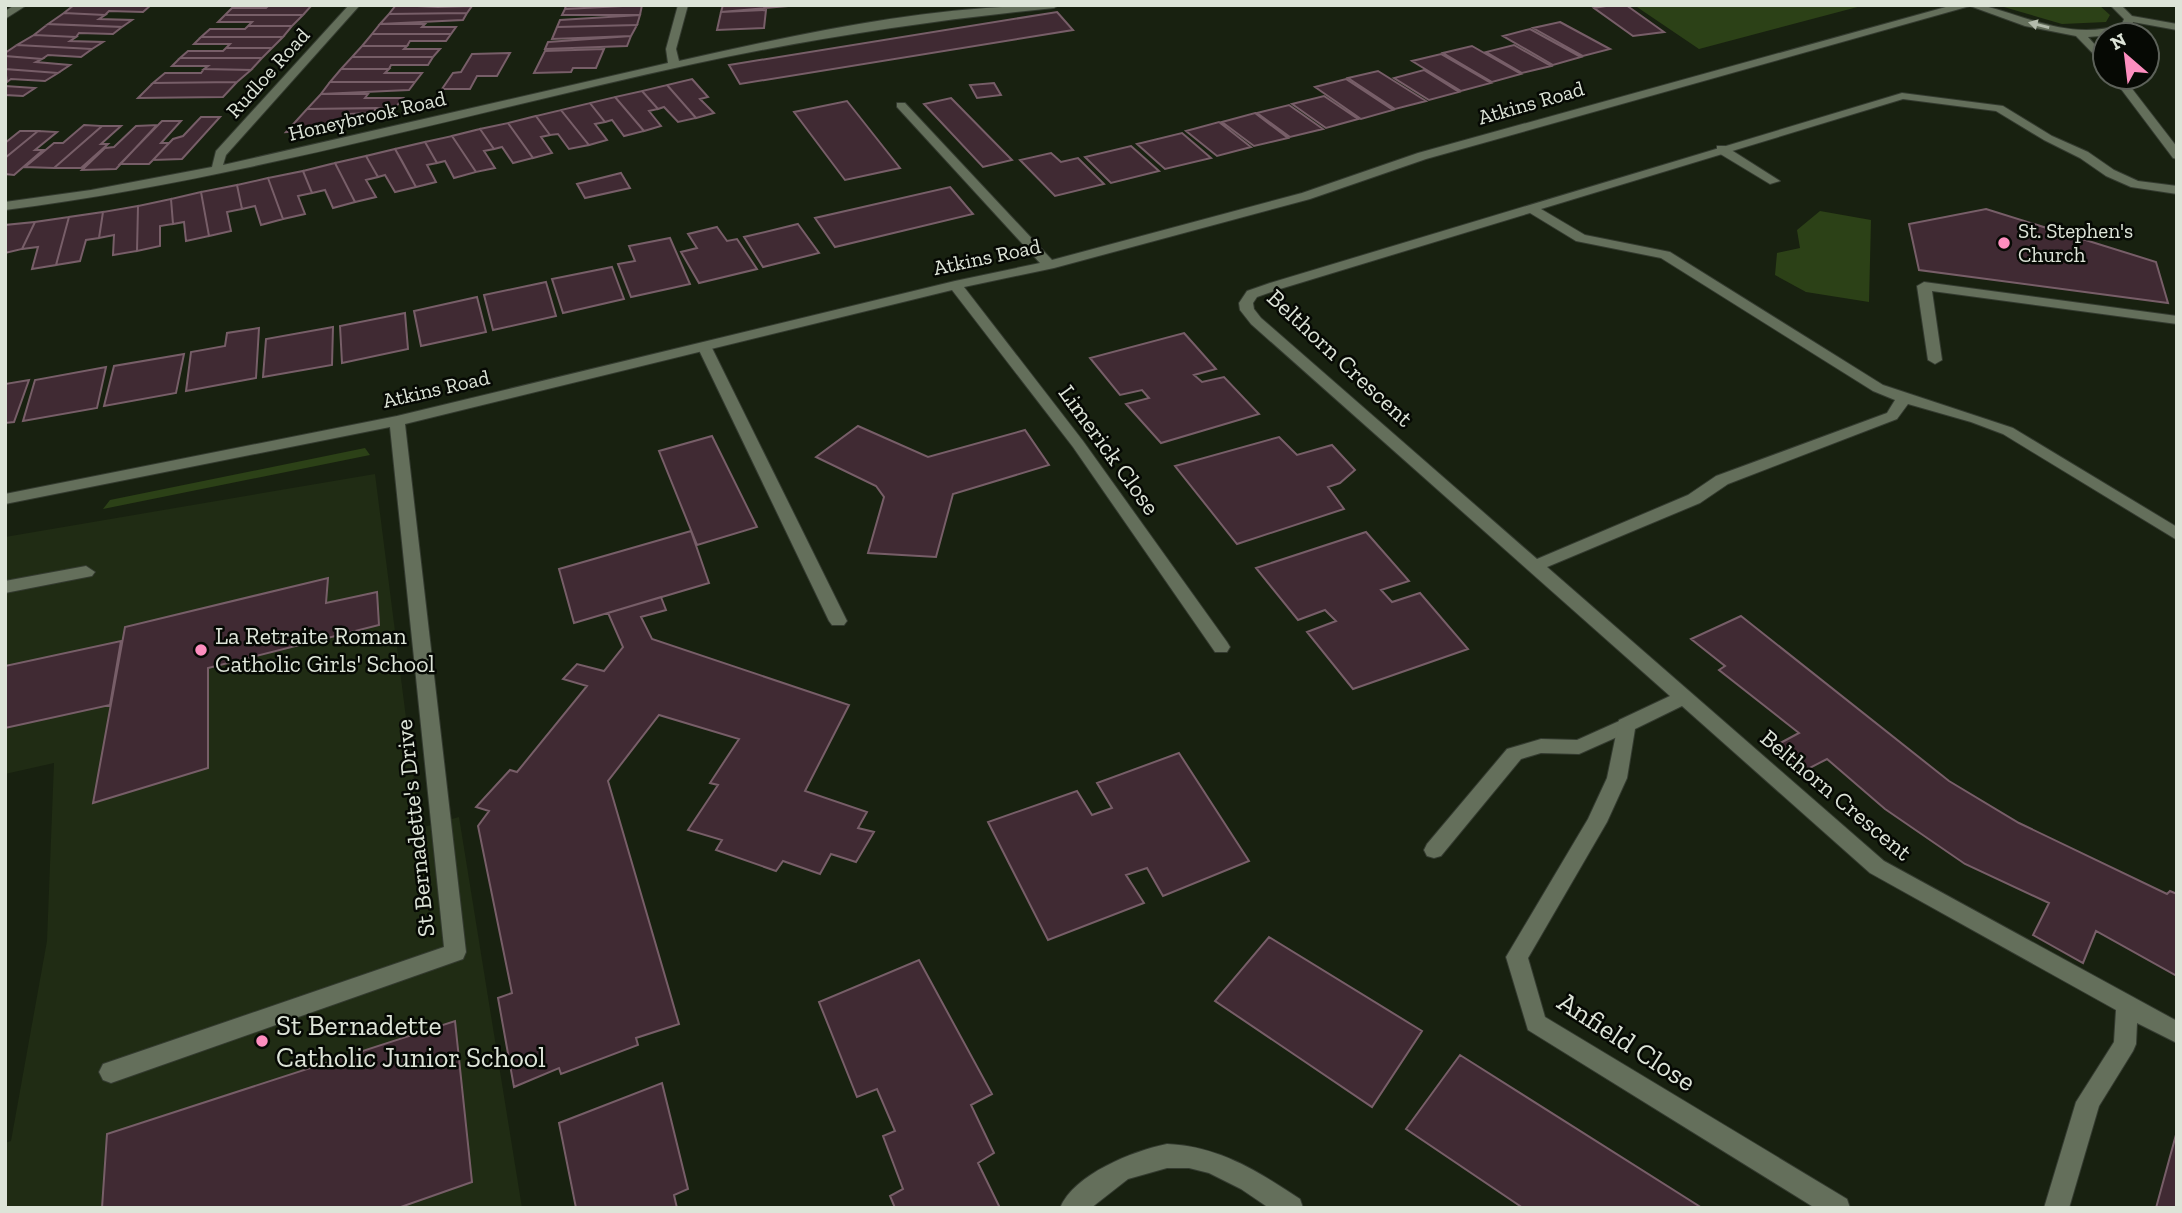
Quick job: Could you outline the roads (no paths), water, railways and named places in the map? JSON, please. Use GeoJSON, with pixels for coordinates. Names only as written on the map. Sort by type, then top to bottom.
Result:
{"type":"FeatureCollection","features":[{"type":"Feature","properties":{"kind":"street"},"geometry":{"type":"LineString","coordinates":[[5,16],[22,5]]}},
{"type":"Feature","properties":{"kind":"street","name":"Rudloe Road"},"geometry":{"type":"LineString","coordinates":[[218,170],[220,154],[355,5]]}},
{"type":"Feature","properties":{"kind":"street"},"geometry":{"type":"LineString","coordinates":[[674,65],[671,49],[683,5]]}},
{"type":"Feature","properties":{"kind":"street","name":"Honeybrook Road"},"geometry":{"type":"LineString","coordinates":[[5,206],[110,192],[218,170],[674,65],[813,38],[996,8],[1054,5]]}},
{"type":"Feature","properties":{"kind":"street","name":"Atkins Road"},"geometry":{"type":"LineString","coordinates":[[5,499],[397,421],[955,285],[1049,265],[1306,196],[1422,156],[1965,5]]}},
{"type":"Feature","properties":{"kind":"street"},"geometry":{"type":"LineString","coordinates":[[1974,5],[2034,24],[2079,33],[2117,31],[2127,26],[2129,18]]}},
{"type":"Feature","properties":{"kind":"street"},"geometry":{"type":"LineString","coordinates":[[2115,5],[2129,18],[2177,27]]}},
{"type":"Feature","properties":{"kind":"street"},"geometry":{"type":"LineString","coordinates":[[2079,33],[2091,47]]}},
{"type":"Feature","properties":{"kind":"street"},"geometry":{"type":"LineString","coordinates":[[2127,91],[2177,155]]}},
{"type":"Feature","properties":{"kind":"street","name":"Belthorn Crescent"},"geometry":{"type":"LineString","coordinates":[[2177,190],[2135,184],[2110,173],[2084,155],[2048,138],[1999,108],[1902,96],[1275,286],[1252,294],[1246,303],[1247,310],[1256,321],[1878,867],[2177,1033]]}},
{"type":"Feature","properties":{"kind":"street"},"geometry":{"type":"LineString","coordinates":[[901,105],[1049,265]]}},
{"type":"Feature","properties":{"kind":"street"},"geometry":{"type":"LineString","coordinates":[[1720,149],[1774,181]]}},
{"type":"Feature","properties":{"kind":"street"},"geometry":{"type":"LineString","coordinates":[[1532,209],[1581,239],[1665,255],[1878,388],[1903,400],[1999,426],[2177,535]]}},
{"type":"Feature","properties":{"kind":"street","name":"Limerick Close"},"geometry":{"type":"LineString","coordinates":[[955,285],[1078,444],[1221,647]]}},
{"type":"Feature","properties":{"kind":"street"},"geometry":{"type":"LineString","coordinates":[[1935,360],[1924,286],[2177,320]]}},
{"type":"Feature","properties":{"kind":"street"},"geometry":{"type":"LineString","coordinates":[[704,346],[838,621]]}},
{"type":"Feature","properties":{"kind":"street"},"geometry":{"type":"LineString","coordinates":[[1535,566],[1694,499],[1722,480],[1892,416],[1903,400]]}},
{"type":"Feature","properties":{"kind":"street","name":"St Bernadette's Drive"},"geometry":{"type":"LineString","coordinates":[[111,1072],[455,953],[397,421]]}},
{"type":"Feature","properties":{"kind":"street"},"geometry":{"type":"LineString","coordinates":[[5,587],[86,572]]}},
{"type":"Feature","properties":{"kind":"street"},"geometry":{"type":"LineString","coordinates":[[1434,850],[1514,754],[1541,746],[1579,747],[1685,697]]}},
{"type":"Feature","properties":{"kind":"street","name":"Anfield Close"},"geometry":{"type":"LineString","coordinates":[[1626,724],[1616,778],[1597,822],[1517,957],[1536,1023],[1838,1208]]}},
{"type":"Feature","properties":{"kind":"street"},"geometry":{"type":"LineString","coordinates":[[2056,1208],[2088,1102],[2125,1045],[2127,1007]]}},
{"type":"Feature","properties":{"kind":"street"},"geometry":{"type":"LineString","coordinates":[[1072,1208],[1117,1172],[1152,1157],[1180,1155],[1212,1160],[1291,1208]]}},
{"type":"Feature","properties":{"kind":"place","name":"St. Stephen's Church"},"geometry":{"type":"Point","coordinates":[2004,243]}},
{"type":"Feature","properties":{"kind":"place","name":"La Retraite Roman Catholic Girls' School"},"geometry":{"type":"Point","coordinates":[201,650]}},
{"type":"Feature","properties":{"kind":"place","name":"St Bernadette Catholic Junior School"},"geometry":{"type":"Point","coordinates":[262,1041]}}]}
